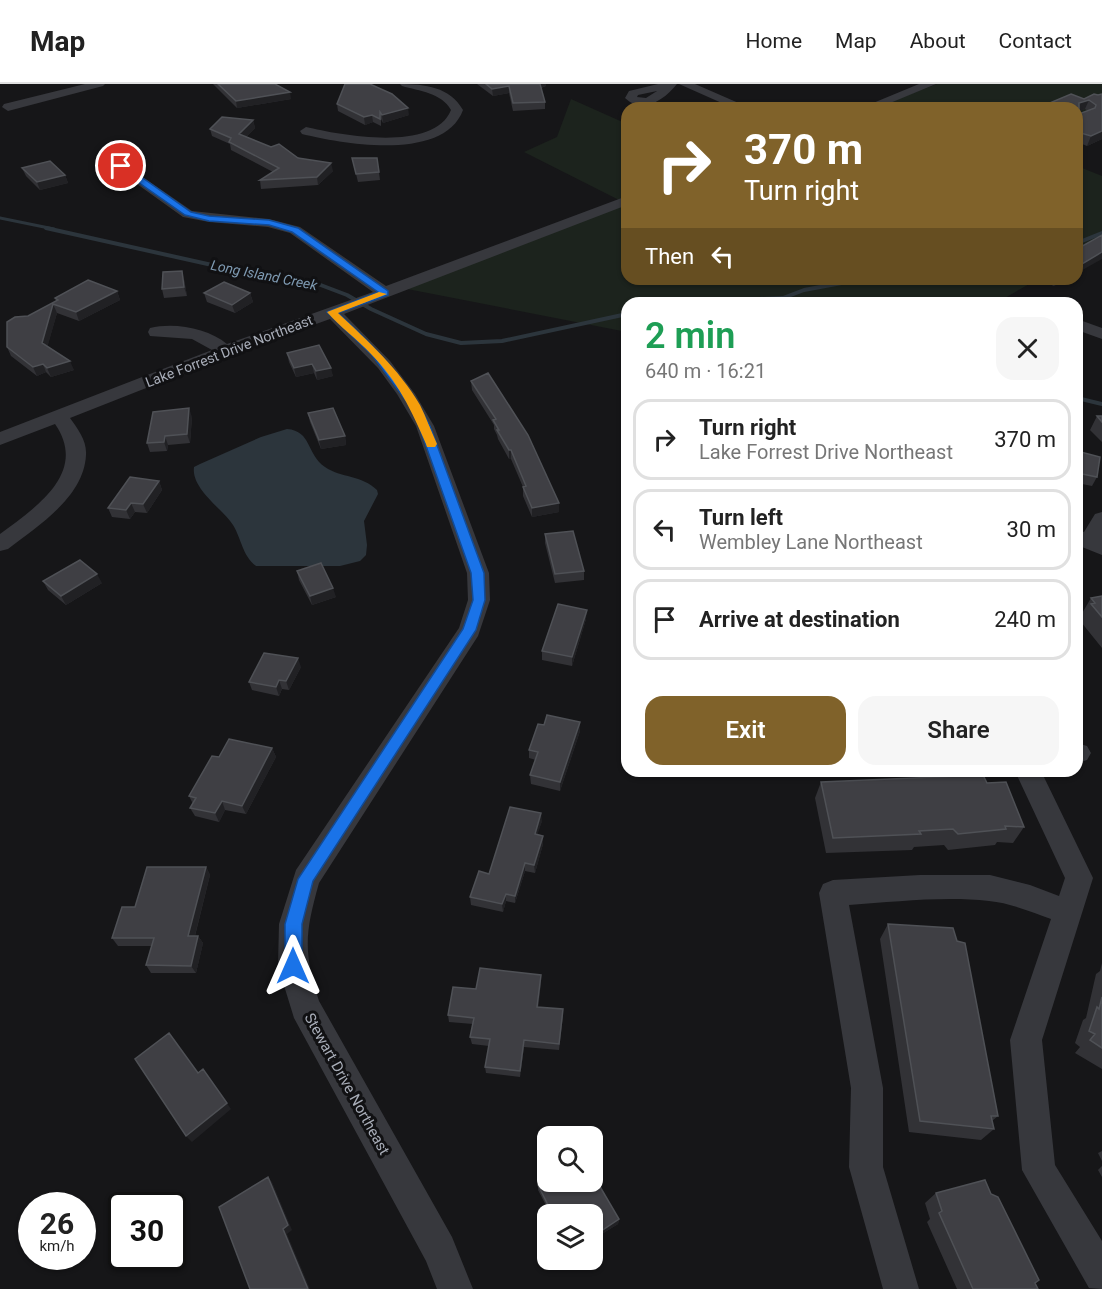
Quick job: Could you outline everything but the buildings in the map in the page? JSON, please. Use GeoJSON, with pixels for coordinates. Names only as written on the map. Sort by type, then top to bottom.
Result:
{"type":"FeatureCollection","features":[{"type":"Feature","properties":{"kind":"street"},"geometry":{"type":"LineString","coordinates":[[8,107],[99,84]]}},
{"type":"Feature","properties":{"kind":"street"},"geometry":{"type":"LineString","coordinates":[[306,131],[344,139],[382,142],[428,135],[444,128],[454,119],[457,110],[447,97],[406,84]]}},
{"type":"Feature","properties":{"kind":"street"},"geometry":{"type":"LineString","coordinates":[[685,84],[729,102]]}},
{"type":"Feature","properties":{"kind":"street"},"geometry":{"type":"LineString","coordinates":[[883,102],[930,84]]}},
{"type":"Feature","properties":{"kind":"street"},"geometry":{"type":"LineString","coordinates":[[121,166],[188,214],[269,223],[295,230],[385,293]]}},
{"type":"Feature","properties":{"kind":"street","name":"Lake Forrest Drive Northeast"},"geometry":{"type":"LineString","coordinates":[[0,439],[224,351],[385,293],[621,202]]}},
{"type":"Feature","properties":{"kind":"street","name":"Stewart Drive Northeast"},"geometry":{"type":"LineString","coordinates":[[338,310],[415,405],[425,426],[478,573],[479,594],[470,630],[306,879],[293,924],[293,966],[305,1007],[439,1250],[455,1289]]}},
{"type":"Feature","properties":{"kind":"street"},"geometry":{"type":"LineString","coordinates":[[1083,326],[1102,334]]}},
{"type":"Feature","properties":{"kind":"street"},"geometry":{"type":"LineString","coordinates":[[156,332],[188,332],[214,340],[224,351]]}},
{"type":"Feature","properties":{"kind":"street"},"geometry":{"type":"LineString","coordinates":[[1,544],[49,507],[63,491],[73,474],[77,457],[76,441],[70,428],[59,416]]}},
{"type":"Feature","properties":{"kind":"street"},"geometry":{"type":"LineString","coordinates":[[1089,542],[1102,519]]}},
{"type":"Feature","properties":{"kind":"street"},"geometry":{"type":"LineString","coordinates":[[1031,777],[1079,878],[1026,1040],[1039,1170],[1102,1275]]}},
{"type":"Feature","properties":{"kind":"street"},"geometry":{"type":"LineString","coordinates":[[901,1289],[866,1167],[867,1088],[833,893],[920,888],[990,888],[1030,898],[1066,912]]}},
{"type":"Feature","properties":{"kind":"shaded area"},"geometry":{"type":"Polygon","coordinates":[[[937,84],[1102,84],[1102,105],[1083,113],[1083,102],[889,102],[937,84]]]}},
{"type":"Feature","properties":{"kind":"shaded area"},"geometry":{"type":"Polygon","coordinates":[[[571,99],[621,121],[621,201],[524,152],[557,137],[571,99]]]}},
{"type":"Feature","properties":{"kind":"shaded area"},"geometry":{"type":"Polygon","coordinates":[[[1083,168],[1102,176],[1102,242],[1083,253],[1083,168]]]}},
{"type":"Feature","properties":{"kind":"shaded area"},"geometry":{"type":"Polygon","coordinates":[[[621,203],[621,285],[1028,285],[1006,297],[621,297],[621,331],[397,287],[621,203]]]}},
{"type":"Feature","properties":{"kind":"shaded area"},"geometry":{"type":"Polygon","coordinates":[[[287,429],[305,438],[319,462],[325,467],[365,482],[377,490],[378,494],[364,521],[366,555],[360,561],[340,566],[256,566],[245,552],[233,525],[197,483],[194,467],[261,437],[287,429]]]}},
{"type":"Feature","properties":{"kind":"waterway","name":"Long Island Creek"},"geometry":{"type":"LineString","coordinates":[[0,218],[54,229]]}},
{"type":"Feature","properties":{"kind":"waterway","name":"Long Island Creek"},"geometry":{"type":"LineString","coordinates":[[46,228],[248,273],[285,276],[318,284],[347,295],[371,309],[426,334],[461,343],[502,341],[621,315]]}},
{"type":"Feature","properties":{"kind":"waterway"},"geometry":{"type":"LineString","coordinates":[[1083,241],[1102,233]]}},
{"type":"Feature","properties":{"kind":"waterway"},"geometry":{"type":"LineString","coordinates":[[786,297],[804,290],[831,285]]}},
{"type":"Feature","properties":{"kind":"waterway","name":"Long Island Creek"},"geometry":{"type":"LineString","coordinates":[[1083,399],[1102,404]]}},
{"type":"Feature","properties":{"kind":"slow traffic"},"geometry":{"type":"LineString","coordinates":[[382,294],[332,312],[355,332],[397,378],[415,405],[431,444]]}},
{"type":"Feature","properties":{"kind":"route"},"geometry":{"type":"LineString","coordinates":[[121,166],[188,214],[209,218],[256,221],[295,230],[385,293],[332,312],[375,353],[397,378],[415,405],[425,426],[478,573],[479,600],[470,630],[306,879],[293,924],[293,966]]}}]}
